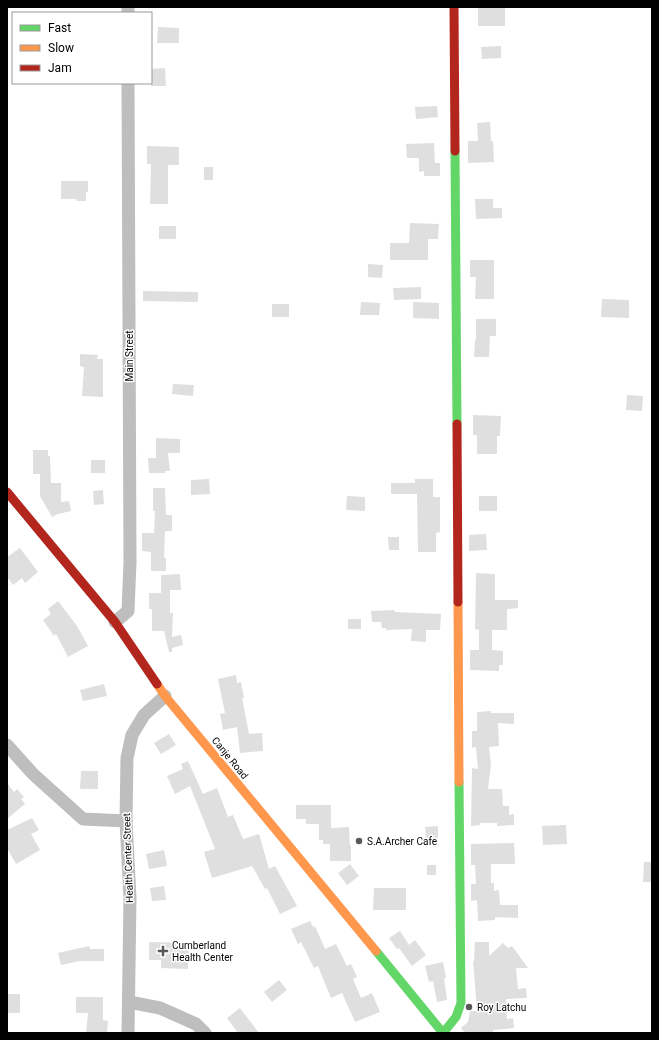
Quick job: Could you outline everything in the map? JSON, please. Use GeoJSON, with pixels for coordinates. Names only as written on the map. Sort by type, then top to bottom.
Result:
{"type":"FeatureCollection","features":[{"type":"Feature","properties":{"kind":"street"},"geometry":{"type":"LineString","coordinates":[[443,1033],[456,1016],[461,1003],[454,7]]}},
{"type":"Feature","properties":{"kind":"street","name":"Main Street"},"geometry":{"type":"LineString","coordinates":[[115,622],[128,611],[130,562],[128,84]]}},
{"type":"Feature","properties":{"kind":"street","name":"Canje Road"},"geometry":{"type":"LineString","coordinates":[[7,492],[115,622],[165,696],[443,1033]]}},
{"type":"Feature","properties":{"kind":"street","name":"Health Center Street"},"geometry":{"type":"LineString","coordinates":[[128,1033],[130,898],[126,821],[126,758],[132,735],[144,715],[165,696]]}},
{"type":"Feature","properties":{"kind":"street"},"geometry":{"type":"LineString","coordinates":[[7,745],[33,774],[83,819],[126,821]]}},
{"type":"Feature","properties":{"kind":"street"},"geometry":{"type":"LineString","coordinates":[[129,1002],[160,1008],[196,1024],[205,1033]]}},
{"type":"Feature","properties":{"kind":"building"},"geometry":{"type":"Polygon","coordinates":[[[478,7],[505,8],[505,26],[478,26],[478,7]]]}},
{"type":"Feature","properties":{"kind":"building"},"geometry":{"type":"Polygon","coordinates":[[[158,27],[179,28],[179,43],[157,43],[158,27]]]}},
{"type":"Feature","properties":{"kind":"building"},"geometry":{"type":"Polygon","coordinates":[[[501,46],[501,58],[482,59],[481,47],[501,46]]]}},
{"type":"Feature","properties":{"kind":"building"},"geometry":{"type":"Polygon","coordinates":[[[165,68],[166,86],[151,86],[152,69],[165,68]]]}},
{"type":"Feature","properties":{"kind":"building"},"geometry":{"type":"Polygon","coordinates":[[[437,106],[438,117],[416,119],[415,107],[437,106]]]}},
{"type":"Feature","properties":{"kind":"building"},"geometry":{"type":"Polygon","coordinates":[[[490,122],[494,162],[468,163],[468,141],[478,141],[477,123],[490,122]]]}},
{"type":"Feature","properties":{"kind":"building"},"geometry":{"type":"Polygon","coordinates":[[[434,143],[435,163],[440,163],[440,176],[424,176],[424,171],[419,172],[419,158],[407,158],[406,144],[434,143]]]}},
{"type":"Feature","properties":{"kind":"building"},"geometry":{"type":"Polygon","coordinates":[[[147,146],[179,147],[179,165],[168,165],[168,204],[150,204],[151,164],[147,164],[147,146]]]}},
{"type":"Feature","properties":{"kind":"building"},"geometry":{"type":"Polygon","coordinates":[[[204,167],[213,167],[213,180],[204,180],[204,167]]]}},
{"type":"Feature","properties":{"kind":"building"},"geometry":{"type":"Polygon","coordinates":[[[61,181],[88,181],[86,201],[61,199],[61,181]]]}},
{"type":"Feature","properties":{"kind":"building"},"geometry":{"type":"Polygon","coordinates":[[[475,199],[493,199],[493,208],[502,208],[502,218],[476,219],[475,199]]]}},
{"type":"Feature","properties":{"kind":"building"},"geometry":{"type":"Polygon","coordinates":[[[410,223],[439,224],[438,239],[428,239],[428,260],[390,260],[390,243],[409,243],[410,223]]]}},
{"type":"Feature","properties":{"kind":"building"},"geometry":{"type":"Polygon","coordinates":[[[159,226],[176,226],[176,239],[159,239],[159,226]]]}},
{"type":"Feature","properties":{"kind":"building"},"geometry":{"type":"Polygon","coordinates":[[[470,260],[494,260],[494,299],[475,299],[476,277],[470,277],[470,260]]]}},
{"type":"Feature","properties":{"kind":"building"},"geometry":{"type":"Polygon","coordinates":[[[368,264],[383,265],[382,278],[368,277],[368,264]]]}},
{"type":"Feature","properties":{"kind":"building"},"geometry":{"type":"Polygon","coordinates":[[[421,287],[421,299],[394,300],[393,288],[421,287]]]}},
{"type":"Feature","properties":{"kind":"building"},"geometry":{"type":"Polygon","coordinates":[[[143,291],[198,292],[198,302],[143,301],[143,291]]]}},
{"type":"Feature","properties":{"kind":"building"},"geometry":{"type":"Polygon","coordinates":[[[602,299],[629,300],[629,318],[601,317],[602,299]]]}},
{"type":"Feature","properties":{"kind":"building"},"geometry":{"type":"Polygon","coordinates":[[[361,302],[380,303],[379,315],[360,315],[361,302]]]}},
{"type":"Feature","properties":{"kind":"building"},"geometry":{"type":"Polygon","coordinates":[[[413,302],[439,303],[439,319],[413,318],[413,302]]]}},
{"type":"Feature","properties":{"kind":"building"},"geometry":{"type":"Polygon","coordinates":[[[272,304],[289,304],[289,317],[272,317],[272,304]]]}},
{"type":"Feature","properties":{"kind":"building"},"geometry":{"type":"Polygon","coordinates":[[[476,319],[496,319],[496,336],[490,336],[489,357],[474,357],[476,319]]]}},
{"type":"Feature","properties":{"kind":"building"},"geometry":{"type":"Polygon","coordinates":[[[80,354],[98,355],[97,359],[103,359],[103,397],[82,396],[84,367],[80,366],[80,354]]]}},
{"type":"Feature","properties":{"kind":"building"},"geometry":{"type":"Polygon","coordinates":[[[173,384],[194,385],[193,396],[172,394],[173,384]]]}},
{"type":"Feature","properties":{"kind":"building"},"geometry":{"type":"Polygon","coordinates":[[[627,395],[643,396],[642,411],[626,410],[627,395]]]}},
{"type":"Feature","properties":{"kind":"building"},"geometry":{"type":"Polygon","coordinates":[[[473,415],[501,416],[500,436],[497,436],[497,454],[477,454],[477,435],[473,435],[473,415]]]}},
{"type":"Feature","properties":{"kind":"building"},"geometry":{"type":"Polygon","coordinates":[[[156,438],[180,439],[180,453],[168,453],[170,471],[165,471],[165,473],[149,473],[148,458],[156,458],[156,438]]]}},
{"type":"Feature","properties":{"kind":"building"},"geometry":{"type":"Polygon","coordinates":[[[33,450],[48,450],[48,456],[50,456],[51,483],[61,483],[61,502],[69,501],[71,511],[52,517],[40,496],[40,474],[33,474],[33,450]]]}},
{"type":"Feature","properties":{"kind":"building"},"geometry":{"type":"Polygon","coordinates":[[[91,460],[105,460],[105,473],[91,473],[91,460]]]}},
{"type":"Feature","properties":{"kind":"building"},"geometry":{"type":"Polygon","coordinates":[[[209,479],[210,494],[191,495],[191,480],[209,479]]]}},
{"type":"Feature","properties":{"kind":"building"},"geometry":{"type":"Polygon","coordinates":[[[415,479],[433,479],[433,497],[440,497],[440,532],[436,533],[436,552],[418,552],[417,494],[391,494],[391,483],[415,483],[415,479]]]}},
{"type":"Feature","properties":{"kind":"building"},"geometry":{"type":"Polygon","coordinates":[[[153,488],[165,488],[166,515],[172,515],[172,531],[165,531],[164,558],[166,558],[166,571],[151,571],[151,552],[142,551],[142,533],[154,533],[155,511],[153,511],[153,488]]]}},
{"type":"Feature","properties":{"kind":"building"},"geometry":{"type":"Polygon","coordinates":[[[103,490],[104,504],[94,505],[93,491],[103,490]]]}},
{"type":"Feature","properties":{"kind":"building"},"geometry":{"type":"Polygon","coordinates":[[[347,496],[365,497],[365,511],[346,510],[347,496]]]}},
{"type":"Feature","properties":{"kind":"building"},"geometry":{"type":"Polygon","coordinates":[[[479,496],[497,496],[497,511],[479,511],[479,496]]]}},
{"type":"Feature","properties":{"kind":"building"},"geometry":{"type":"Polygon","coordinates":[[[486,534],[487,550],[469,551],[469,535],[486,534]]]}},
{"type":"Feature","properties":{"kind":"building"},"geometry":{"type":"Polygon","coordinates":[[[388,537],[399,537],[399,550],[389,550],[388,537]]]}},
{"type":"Feature","properties":{"kind":"building"},"geometry":{"type":"Polygon","coordinates":[[[20,548],[38,572],[25,583],[22,578],[13,585],[7,577],[7,557],[20,548]]]}},
{"type":"Feature","properties":{"kind":"building"},"geometry":{"type":"Polygon","coordinates":[[[476,573],[495,574],[495,600],[518,600],[518,608],[507,609],[507,630],[492,630],[492,650],[503,651],[503,665],[499,665],[499,671],[470,670],[470,650],[479,650],[479,630],[475,629],[476,573]]]}},
{"type":"Feature","properties":{"kind":"building"},"geometry":{"type":"Polygon","coordinates":[[[180,574],[181,590],[170,590],[170,613],[173,613],[172,637],[181,635],[183,645],[172,648],[172,652],[169,652],[164,631],[152,631],[152,609],[149,609],[149,593],[161,593],[161,575],[180,574]]]}},
{"type":"Feature","properties":{"kind":"building"},"geometry":{"type":"Polygon","coordinates":[[[58,601],[77,626],[88,646],[68,657],[56,634],[54,636],[43,620],[51,614],[48,609],[58,601]]]}},
{"type":"Feature","properties":{"kind":"building"},"geometry":{"type":"Polygon","coordinates":[[[394,610],[395,612],[441,614],[440,630],[426,630],[426,642],[411,641],[412,629],[386,630],[386,628],[382,628],[381,622],[372,622],[371,611],[394,610]]]}},
{"type":"Feature","properties":{"kind":"building"},"geometry":{"type":"Polygon","coordinates":[[[348,619],[361,619],[361,629],[348,629],[348,619]]]}},
{"type":"Feature","properties":{"kind":"building"},"geometry":{"type":"Polygon","coordinates":[[[236,675],[237,683],[241,682],[244,698],[242,698],[249,734],[262,733],[263,751],[240,753],[237,727],[223,730],[220,714],[225,713],[218,679],[236,675]]]}},
{"type":"Feature","properties":{"kind":"building"},"geometry":{"type":"Polygon","coordinates":[[[104,684],[107,696],[83,701],[80,690],[104,684]]]}},
{"type":"Feature","properties":{"kind":"building"},"geometry":{"type":"Polygon","coordinates":[[[491,711],[491,713],[514,713],[514,724],[498,723],[499,746],[489,747],[491,765],[488,789],[502,789],[503,806],[509,806],[509,815],[514,814],[514,825],[497,826],[497,823],[480,823],[480,825],[471,826],[472,768],[478,769],[476,747],[472,748],[472,731],[477,731],[477,712],[491,711]]]}},
{"type":"Feature","properties":{"kind":"building"},"geometry":{"type":"Polygon","coordinates":[[[169,734],[176,745],[161,754],[154,743],[169,734]]]}},
{"type":"Feature","properties":{"kind":"building"},"geometry":{"type":"Polygon","coordinates":[[[188,761],[203,794],[217,788],[228,817],[233,815],[243,839],[259,834],[269,869],[275,866],[297,906],[280,914],[267,888],[265,889],[252,866],[212,878],[204,852],[215,849],[190,786],[175,794],[167,776],[183,769],[181,764],[188,761]]]}},
{"type":"Feature","properties":{"kind":"building"},"geometry":{"type":"Polygon","coordinates":[[[81,771],[98,771],[98,789],[80,789],[81,771]]]}},
{"type":"Feature","properties":{"kind":"building"},"geometry":{"type":"Polygon","coordinates":[[[7,783],[14,792],[17,789],[24,797],[21,799],[25,804],[7,819],[7,783]]]}},
{"type":"Feature","properties":{"kind":"building"},"geometry":{"type":"Polygon","coordinates":[[[296,805],[331,805],[331,828],[349,827],[351,861],[330,861],[330,844],[323,844],[323,840],[319,840],[319,824],[306,824],[306,819],[296,819],[296,805]]]}},
{"type":"Feature","properties":{"kind":"building"},"geometry":{"type":"Polygon","coordinates":[[[32,818],[39,830],[31,834],[40,850],[16,864],[7,848],[7,830],[32,818]]]}},
{"type":"Feature","properties":{"kind":"building"},"geometry":{"type":"Polygon","coordinates":[[[566,825],[567,844],[543,845],[542,826],[566,825]]]}},
{"type":"Feature","properties":{"kind":"building"},"geometry":{"type":"Polygon","coordinates":[[[438,826],[438,838],[426,839],[425,827],[438,826]]]}},
{"type":"Feature","properties":{"kind":"building"},"geometry":{"type":"Polygon","coordinates":[[[514,843],[515,864],[491,864],[491,883],[494,883],[494,891],[499,890],[500,905],[518,905],[518,918],[495,917],[495,920],[478,921],[477,900],[471,901],[471,884],[476,884],[475,865],[471,865],[471,844],[514,843]]]}},
{"type":"Feature","properties":{"kind":"building"},"geometry":{"type":"Polygon","coordinates":[[[164,850],[167,866],[149,869],[146,854],[164,850]]]}},
{"type":"Feature","properties":{"kind":"building"},"geometry":{"type":"Polygon","coordinates":[[[644,862],[652,862],[652,882],[643,882],[644,862]]]}},
{"type":"Feature","properties":{"kind":"building"},"geometry":{"type":"Polygon","coordinates":[[[350,864],[359,876],[347,885],[338,873],[350,864]]]}},
{"type":"Feature","properties":{"kind":"building"},"geometry":{"type":"Polygon","coordinates":[[[427,865],[436,865],[436,875],[427,875],[427,865]]]}},
{"type":"Feature","properties":{"kind":"building"},"geometry":{"type":"Polygon","coordinates":[[[164,886],[166,900],[152,901],[150,888],[164,886]]]}},
{"type":"Feature","properties":{"kind":"building"},"geometry":{"type":"Polygon","coordinates":[[[374,888],[406,888],[406,910],[373,910],[374,888]]]}},
{"type":"Feature","properties":{"kind":"building"},"geometry":{"type":"Polygon","coordinates":[[[310,921],[313,927],[315,926],[325,949],[336,944],[347,966],[351,964],[357,977],[353,979],[361,998],[372,993],[380,1012],[355,1022],[342,993],[331,998],[318,966],[314,968],[301,942],[298,944],[291,929],[310,921]]]}},
{"type":"Feature","properties":{"kind":"building"},"geometry":{"type":"Polygon","coordinates":[[[400,931],[409,945],[415,940],[426,955],[412,966],[399,948],[397,949],[389,938],[400,931]]]}},
{"type":"Feature","properties":{"kind":"building"},"geometry":{"type":"Polygon","coordinates":[[[149,942],[189,943],[188,969],[161,968],[161,960],[149,960],[149,942]]]}},
{"type":"Feature","properties":{"kind":"building"},"geometry":{"type":"Polygon","coordinates":[[[475,942],[489,942],[489,956],[503,943],[508,948],[512,946],[528,968],[516,968],[518,989],[526,988],[527,998],[506,999],[507,1019],[513,1018],[514,1028],[493,1030],[493,1033],[465,1033],[461,1028],[468,1022],[470,1011],[477,1011],[473,961],[475,942]]]}},
{"type":"Feature","properties":{"kind":"building"},"geometry":{"type":"Polygon","coordinates":[[[89,946],[90,949],[104,949],[104,961],[80,961],[61,965],[58,953],[89,946]]]}},
{"type":"Feature","properties":{"kind":"building"},"geometry":{"type":"Polygon","coordinates":[[[443,962],[446,978],[444,978],[447,1000],[437,1002],[433,981],[429,982],[425,966],[443,962]]]}},
{"type":"Feature","properties":{"kind":"building"},"geometry":{"type":"Polygon","coordinates":[[[279,980],[287,990],[272,1002],[264,992],[279,980]]]}},
{"type":"Feature","properties":{"kind":"building"},"geometry":{"type":"Polygon","coordinates":[[[7,994],[20,994],[20,1013],[7,1013],[7,994]]]}},
{"type":"Feature","properties":{"kind":"building"},"geometry":{"type":"Polygon","coordinates":[[[76,997],[103,997],[103,1020],[108,1021],[107,1033],[86,1033],[88,1013],[76,1013],[76,997]]]}},
{"type":"Feature","properties":{"kind":"building"},"geometry":{"type":"Polygon","coordinates":[[[240,1008],[259,1033],[238,1033],[227,1018],[240,1008]]]}},
{"type":"Feature","properties":{"kind":"traffic: fast"},"geometry":{"type":"LineString","coordinates":[[455,151],[457,424]]}},
{"type":"Feature","properties":{"kind":"traffic: fast"},"geometry":{"type":"LineString","coordinates":[[443,1033],[456,1017],[461,1003],[459,782]]}},
{"type":"Feature","properties":{"kind":"traffic: fast"},"geometry":{"type":"LineString","coordinates":[[376,951],[443,1033]]}},
{"type":"Feature","properties":{"kind":"traffic: slow"},"geometry":{"type":"LineString","coordinates":[[458,602],[459,782]]}},
{"type":"Feature","properties":{"kind":"traffic: slow"},"geometry":{"type":"LineString","coordinates":[[157,684],[165,696],[376,951]]}},
{"type":"Feature","properties":{"kind":"traffic: jam"},"geometry":{"type":"LineString","coordinates":[[454,7],[455,151]]}},
{"type":"Feature","properties":{"kind":"traffic: jam"},"geometry":{"type":"LineString","coordinates":[[457,424],[458,602]]}},
{"type":"Feature","properties":{"kind":"traffic: jam"},"geometry":{"type":"LineString","coordinates":[[7,492],[115,622],[157,684]]}},
{"type":"Feature","properties":{"kind":"place","name":"S.A.Archer Cafe"},"geometry":{"type":"Point","coordinates":[359,841]}},
{"type":"Feature","properties":{"kind":"place","name":"Cumberland Health Center"},"geometry":{"type":"Point","coordinates":[163,951]}},
{"type":"Feature","properties":{"kind":"place","name":"Roy Latchu"},"geometry":{"type":"Point","coordinates":[469,1007]}}]}
